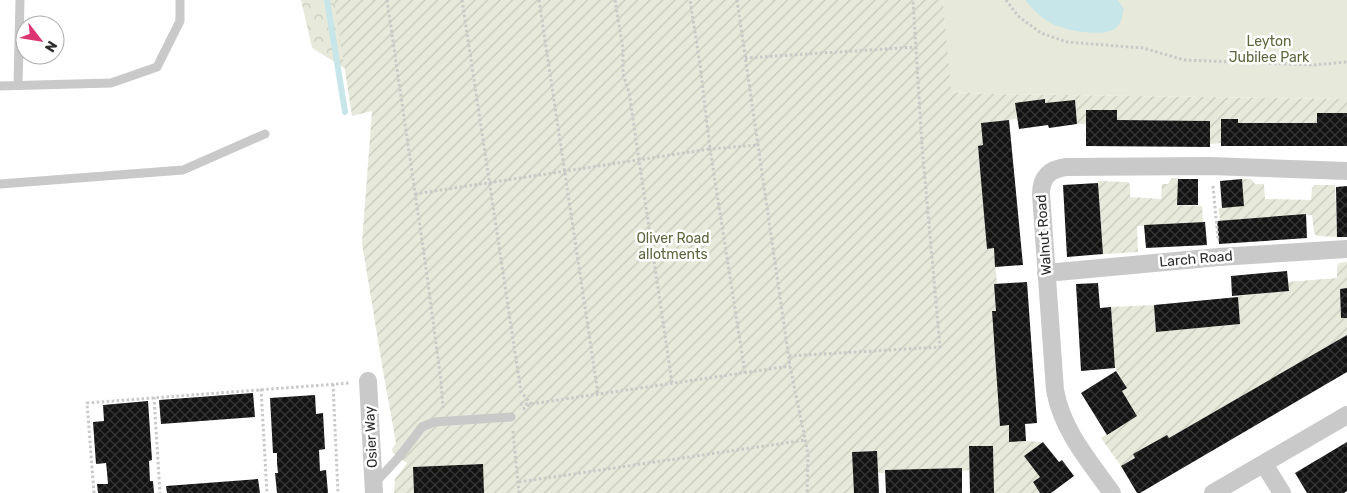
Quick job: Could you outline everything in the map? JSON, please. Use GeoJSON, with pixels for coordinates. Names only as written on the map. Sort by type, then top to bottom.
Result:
{"type":"FeatureCollection","features":[{"type":"Feature","properties":{"kind":"street","name":"Walnut Road"},"geometry":{"type":"LineString","coordinates":[[1112,493],[1072,436],[1058,407],[1054,390],[1040,186],[1045,176],[1052,171],[1066,167],[1212,166],[1347,171]]}},
{"type":"Feature","properties":{"kind":"street","name":"Larch Road"},"geometry":{"type":"LineString","coordinates":[[1046,273],[1219,257],[1347,249]]}},
{"type":"Feature","properties":{"kind":"street","name":"Osier Way"},"geometry":{"type":"LineString","coordinates":[[368,381],[374,489]]}},
{"type":"Feature","properties":{"kind":"street"},"geometry":{"type":"LineString","coordinates":[[1213,493],[1347,415]]}},
{"type":"Feature","properties":{"kind":"street"},"geometry":{"type":"LineString","coordinates":[[1264,464],[1282,493]]}},
{"type":"Feature","properties":{"kind":"lane"},"geometry":{"type":"LineString","coordinates":[[18,85],[20,0]]}},
{"type":"Feature","properties":{"kind":"lane"},"geometry":{"type":"LineString","coordinates":[[0,86],[111,83],[157,67],[180,21],[180,0]]}},
{"type":"Feature","properties":{"kind":"lane"},"geometry":{"type":"LineString","coordinates":[[0,184],[183,170],[265,134]]}},
{"type":"Feature","properties":{"kind":"lane"},"geometry":{"type":"LineString","coordinates":[[374,489],[422,427],[434,422],[511,417]]}},
{"type":"Feature","properties":{"kind":"path"},"geometry":{"type":"LineString","coordinates":[[387,0],[441,381],[443,409],[452,409]]}},
{"type":"Feature","properties":{"kind":"path"},"geometry":{"type":"LineString","coordinates":[[462,0],[521,392],[531,404]]}},
{"type":"Feature","properties":{"kind":"path"},"geometry":{"type":"LineString","coordinates":[[539,0],[598,394]]}},
{"type":"Feature","properties":{"kind":"path"},"geometry":{"type":"LineString","coordinates":[[615,0],[622,49],[623,74],[629,92],[640,161],[672,383]]}},
{"type":"Feature","properties":{"kind":"path"},"geometry":{"type":"LineString","coordinates":[[690,0],[710,149],[745,373]]}},
{"type":"Feature","properties":{"kind":"path"},"geometry":{"type":"LineString","coordinates":[[736,0],[790,366],[808,454],[807,493]]}},
{"type":"Feature","properties":{"kind":"path"},"geometry":{"type":"LineString","coordinates":[[789,356],[940,347],[923,156],[913,0]]}},
{"type":"Feature","properties":{"kind":"path"},"geometry":{"type":"LineString","coordinates":[[1006,0],[1018,16],[1041,33],[1067,42],[1143,48],[1184,60],[1314,65],[1347,62]]}},
{"type":"Feature","properties":{"kind":"path"},"geometry":{"type":"LineString","coordinates":[[745,58],[916,47]]}},
{"type":"Feature","properties":{"kind":"path"},"geometry":{"type":"LineString","coordinates":[[415,194],[710,149],[758,144]]}},
{"type":"Feature","properties":{"kind":"path"},"geometry":{"type":"LineString","coordinates":[[1212,166],[1219,257]]}},
{"type":"Feature","properties":{"kind":"path"},"geometry":{"type":"LineString","coordinates":[[518,404],[531,404],[790,366]]}},
{"type":"Feature","properties":{"kind":"path"},"geometry":{"type":"LineString","coordinates":[[94,493],[87,403],[368,381]]}},
{"type":"Feature","properties":{"kind":"path"},"geometry":{"type":"LineString","coordinates":[[333,384],[338,493]]}},
{"type":"Feature","properties":{"kind":"path"},"geometry":{"type":"LineString","coordinates":[[261,389],[267,493]]}},
{"type":"Feature","properties":{"kind":"path"},"geometry":{"type":"LineString","coordinates":[[154,397],[160,493]]}},
{"type":"Feature","properties":{"kind":"path"},"geometry":{"type":"LineString","coordinates":[[519,493],[511,417],[531,404]]}},
{"type":"Feature","properties":{"kind":"path"},"geometry":{"type":"LineString","coordinates":[[519,482],[805,440]]}},
{"type":"Feature","properties":{"kind":"green space"},"geometry":{"type":"Polygon","coordinates":[[[301,0],[371,0],[388,95],[312,48],[301,0]]]}},
{"type":"Feature","properties":{"kind":"green space","name":"Oliver Road allotments"},"geometry":{"type":"Polygon","coordinates":[[[334,0],[943,0],[951,92],[1347,99],[1347,113],[1317,113],[1317,123],[1238,123],[1237,119],[1221,119],[1221,143],[1210,144],[1210,121],[1117,120],[1117,110],[1087,110],[1086,124],[1077,124],[1075,101],[1045,103],[1044,99],[1016,103],[1017,119],[981,123],[983,145],[978,146],[987,249],[994,248],[997,284],[994,285],[996,311],[992,312],[1000,426],[1009,425],[1010,442],[1043,442],[1025,456],[1040,477],[1033,483],[1040,493],[994,493],[993,446],[969,446],[969,470],[962,471],[961,468],[885,470],[885,473],[878,473],[877,451],[853,452],[854,493],[484,493],[482,464],[413,467],[414,493],[394,493],[395,479],[407,463],[393,453],[392,449],[396,443],[362,243],[372,111],[352,116],[334,0]]]}},
{"type":"Feature","properties":{"kind":"green space","name":"Leyton Jubilee Park"},"geometry":{"type":"Polygon","coordinates":[[[943,0],[1347,0],[1347,99],[950,92],[943,0]]]}},
{"type":"Feature","properties":{"kind":"green space"},"geometry":{"type":"Polygon","coordinates":[[[1172,178],[1178,178],[1177,205],[1202,206],[1203,222],[1137,226],[1138,252],[1103,254],[1098,181],[1128,182],[1130,185],[1130,197],[1161,199],[1162,184],[1168,184],[1172,178]]]}},
{"type":"Feature","properties":{"kind":"green space"},"geometry":{"type":"Polygon","coordinates":[[[1242,179],[1251,179],[1255,184],[1264,184],[1265,199],[1311,200],[1312,188],[1315,185],[1335,185],[1337,237],[1317,236],[1314,233],[1312,215],[1220,221],[1219,208],[1244,206],[1242,179]]]}},
{"type":"Feature","properties":{"kind":"green space"},"geometry":{"type":"Polygon","coordinates":[[[1347,262],[1347,288],[1340,289],[1341,318],[1347,318],[1347,335],[1169,438],[1167,435],[1133,454],[1135,458],[1121,466],[1101,438],[1137,416],[1122,391],[1127,388],[1115,368],[1111,307],[1154,305],[1157,332],[1240,324],[1238,296],[1289,291],[1288,282],[1337,278],[1339,263],[1347,262]]]}},
{"type":"Feature","properties":{"kind":"water"},"geometry":{"type":"Polygon","coordinates":[[[1025,0],[1118,0],[1124,9],[1121,21],[1117,27],[1112,30],[1096,33],[1069,29],[1051,23],[1025,0]]]}},
{"type":"Feature","properties":{"kind":"building"},"geometry":{"type":"Polygon","coordinates":[[[1045,99],[1045,103],[1075,100],[1077,124],[1049,128],[1048,125],[1019,129],[1015,103],[1045,99]]]}},
{"type":"Feature","properties":{"kind":"building"},"geometry":{"type":"Polygon","coordinates":[[[1086,110],[1117,110],[1117,120],[1210,121],[1210,147],[1086,146],[1086,110]]]}},
{"type":"Feature","properties":{"kind":"building"},"geometry":{"type":"Polygon","coordinates":[[[1317,113],[1347,113],[1347,146],[1221,146],[1221,119],[1238,119],[1238,123],[1317,123],[1317,113]]]}},
{"type":"Feature","properties":{"kind":"building"},"geometry":{"type":"Polygon","coordinates":[[[1009,120],[1023,265],[995,267],[994,248],[987,249],[978,146],[983,145],[981,123],[1009,120]]]}},
{"type":"Feature","properties":{"kind":"building"},"geometry":{"type":"Polygon","coordinates":[[[1178,179],[1198,179],[1198,205],[1177,205],[1178,179]]]}},
{"type":"Feature","properties":{"kind":"building"},"geometry":{"type":"Polygon","coordinates":[[[1242,179],[1244,206],[1222,208],[1220,181],[1242,179]]]}},
{"type":"Feature","properties":{"kind":"building"},"geometry":{"type":"Polygon","coordinates":[[[1098,183],[1103,254],[1067,257],[1063,185],[1098,183]]]}},
{"type":"Feature","properties":{"kind":"building"},"geometry":{"type":"Polygon","coordinates":[[[1347,186],[1347,237],[1337,237],[1336,187],[1347,186]]]}},
{"type":"Feature","properties":{"kind":"building"},"geometry":{"type":"Polygon","coordinates":[[[1306,214],[1307,238],[1219,244],[1217,221],[1306,214]]]}},
{"type":"Feature","properties":{"kind":"building"},"geometry":{"type":"Polygon","coordinates":[[[1205,222],[1207,245],[1146,248],[1144,225],[1205,222]]]}},
{"type":"Feature","properties":{"kind":"building"},"geometry":{"type":"Polygon","coordinates":[[[1287,271],[1289,291],[1232,296],[1231,276],[1287,271]]]}},
{"type":"Feature","properties":{"kind":"building"},"geometry":{"type":"Polygon","coordinates":[[[1027,282],[1037,423],[1025,424],[1026,441],[1009,442],[1009,425],[1000,426],[992,311],[996,311],[994,284],[1027,282]]]}},
{"type":"Feature","properties":{"kind":"building"},"geometry":{"type":"Polygon","coordinates":[[[1098,283],[1100,308],[1111,307],[1115,368],[1081,371],[1076,284],[1098,283]]]}},
{"type":"Feature","properties":{"kind":"building"},"geometry":{"type":"Polygon","coordinates":[[[1347,288],[1347,318],[1341,318],[1340,289],[1347,288]]]}},
{"type":"Feature","properties":{"kind":"building"},"geometry":{"type":"Polygon","coordinates":[[[1238,297],[1240,324],[1156,332],[1154,305],[1238,297]]]}},
{"type":"Feature","properties":{"kind":"building"},"geometry":{"type":"Polygon","coordinates":[[[1347,335],[1347,372],[1137,493],[1121,466],[1135,458],[1133,454],[1167,435],[1169,438],[1347,335]]]}},
{"type":"Feature","properties":{"kind":"building"},"geometry":{"type":"Polygon","coordinates":[[[1116,371],[1127,388],[1122,391],[1137,416],[1107,435],[1081,393],[1116,371]]]}},
{"type":"Feature","properties":{"kind":"building"},"geometry":{"type":"Polygon","coordinates":[[[253,393],[255,417],[161,424],[159,400],[253,393]]]}},
{"type":"Feature","properties":{"kind":"building"},"geometry":{"type":"Polygon","coordinates":[[[315,395],[316,414],[323,413],[325,449],[319,450],[320,471],[326,470],[328,493],[277,493],[275,473],[278,473],[277,453],[273,453],[270,398],[315,395]]]}},
{"type":"Feature","properties":{"kind":"building"},"geometry":{"type":"Polygon","coordinates":[[[148,401],[152,460],[149,461],[150,481],[153,481],[154,493],[98,493],[97,484],[108,484],[106,463],[96,464],[93,422],[104,421],[103,405],[148,401]]]}},
{"type":"Feature","properties":{"kind":"building"},"geometry":{"type":"Polygon","coordinates":[[[1043,442],[1059,462],[1062,460],[1074,476],[1051,493],[1040,493],[1033,482],[1040,477],[1024,456],[1043,442]]]}},
{"type":"Feature","properties":{"kind":"building"},"geometry":{"type":"Polygon","coordinates":[[[1347,442],[1347,491],[1344,493],[1307,493],[1295,473],[1347,442]]]}},
{"type":"Feature","properties":{"kind":"building"},"geometry":{"type":"Polygon","coordinates":[[[969,446],[993,446],[994,493],[970,493],[969,446]]]}},
{"type":"Feature","properties":{"kind":"building"},"geometry":{"type":"Polygon","coordinates":[[[877,451],[879,493],[854,493],[852,452],[877,451]]]}},
{"type":"Feature","properties":{"kind":"building"},"geometry":{"type":"Polygon","coordinates":[[[483,464],[484,493],[414,493],[413,467],[483,464]]]}},
{"type":"Feature","properties":{"kind":"building"},"geometry":{"type":"Polygon","coordinates":[[[962,468],[962,493],[886,493],[885,470],[962,468]]]}},
{"type":"Feature","properties":{"kind":"building"},"geometry":{"type":"Polygon","coordinates":[[[258,479],[260,493],[167,493],[166,486],[258,479]]]}},
{"type":"Feature","properties":{"kind":"waterway"},"geometry":{"type":"LineString","coordinates":[[327,0],[345,112]]}}]}
